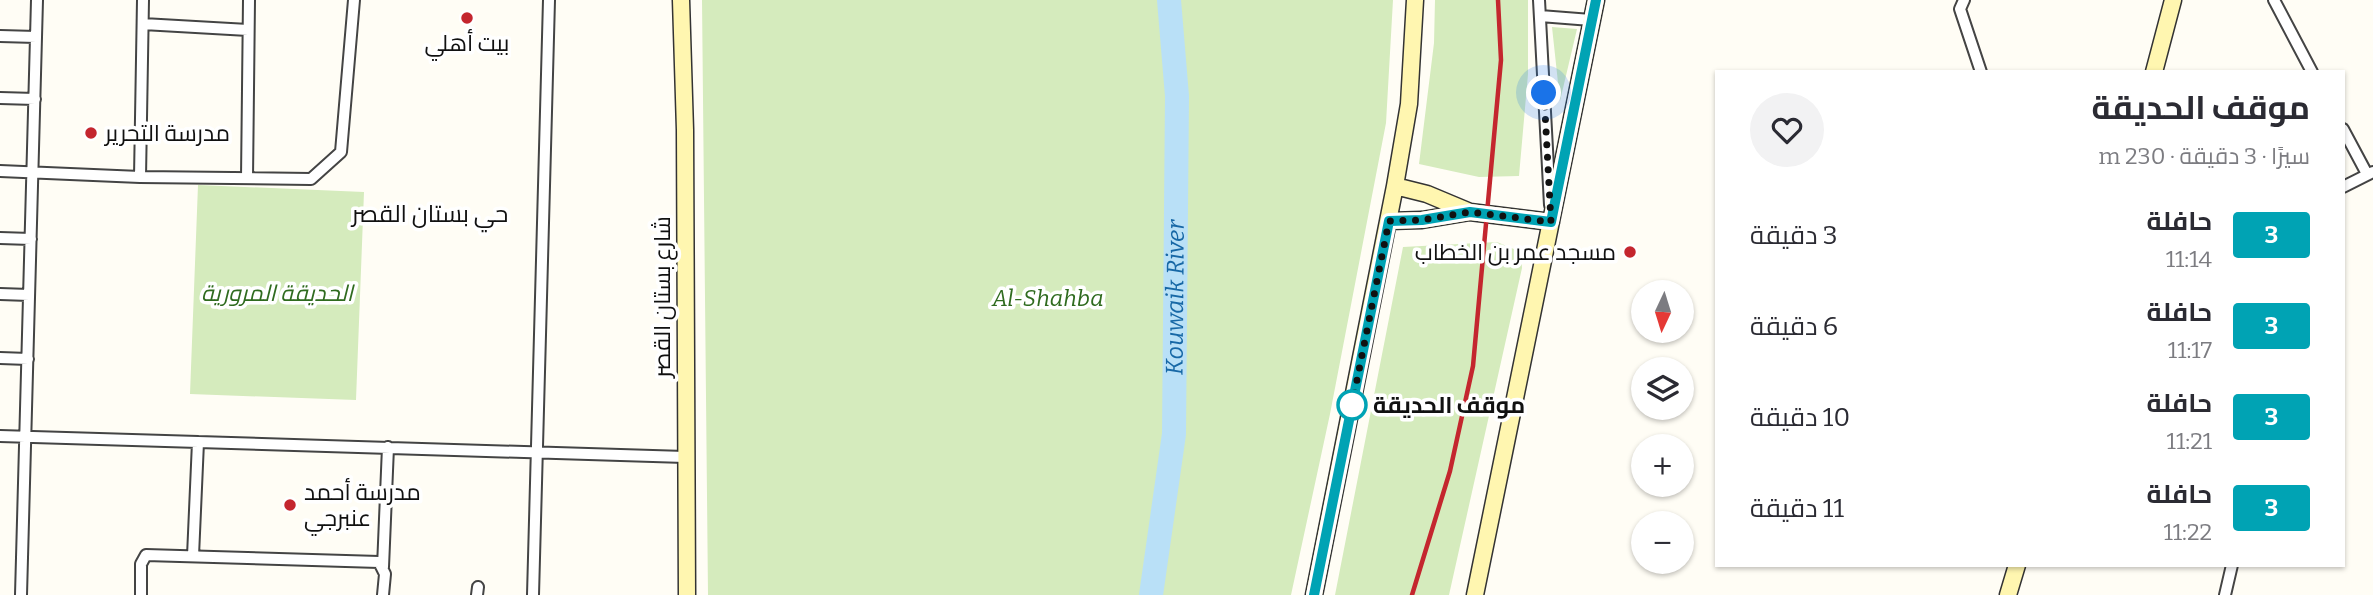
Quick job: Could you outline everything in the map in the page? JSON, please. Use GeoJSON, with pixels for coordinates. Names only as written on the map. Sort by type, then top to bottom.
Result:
{"type":"FeatureCollection","features":[{"type":"Feature","properties":{"kind":"main road","name":"شارع بستان القصر"},"geometry":{"type":"LineString","coordinates":[[681,0],[685,130],[687,595]]}},
{"type":"Feature","properties":{"kind":"main road"},"geometry":{"type":"LineString","coordinates":[[1400,187],[1409,104],[1415,0]]}},
{"type":"Feature","properties":{"kind":"main road"},"geometry":{"type":"LineString","coordinates":[[1314,595],[1418,105],[1424,0]]}},
{"type":"Feature","properties":{"kind":"main road"},"geometry":{"type":"LineString","coordinates":[[1475,595],[1596,0]]}},
{"type":"Feature","properties":{"kind":"main road"},"geometry":{"type":"LineString","coordinates":[[2155,70],[2173,0]]}},
{"type":"Feature","properties":{"kind":"main road"},"geometry":{"type":"LineString","coordinates":[[1400,187],[1470,212],[1551,222]]}},
{"type":"Feature","properties":{"kind":"main road"},"geometry":{"type":"LineString","coordinates":[[1393,221],[1470,212]]}},
{"type":"Feature","properties":{"kind":"main road"},"geometry":{"type":"LineString","coordinates":[[1324,595],[1393,221]]}},
{"type":"Feature","properties":{"kind":"main road"},"geometry":{"type":"LineString","coordinates":[[2008,595],[2016,567]]}},
{"type":"Feature","properties":{"kind":"street"},"geometry":{"type":"LineString","coordinates":[[21,595],[37,0]]}},
{"type":"Feature","properties":{"kind":"street"},"geometry":{"type":"LineString","coordinates":[[140,177],[143,0]]}},
{"type":"Feature","properties":{"kind":"street"},"geometry":{"type":"LineString","coordinates":[[247,178],[248,0]]}},
{"type":"Feature","properties":{"kind":"street"},"geometry":{"type":"LineString","coordinates":[[0,171],[140,177],[311,179],[341,152],[354,0]]}},
{"type":"Feature","properties":{"kind":"street"},"geometry":{"type":"LineString","coordinates":[[533,595],[549,0]]}},
{"type":"Feature","properties":{"kind":"street"},"geometry":{"type":"LineString","coordinates":[[1539,0],[1551,222]]}},
{"type":"Feature","properties":{"kind":"street"},"geometry":{"type":"LineString","coordinates":[[1964,0],[1960,9],[1980,70]]}},
{"type":"Feature","properties":{"kind":"street"},"geometry":{"type":"LineString","coordinates":[[2274,0],[2311,70]]}},
{"type":"Feature","properties":{"kind":"street"},"geometry":{"type":"LineString","coordinates":[[1540,16],[1591,20]]}},
{"type":"Feature","properties":{"kind":"street"},"geometry":{"type":"LineString","coordinates":[[143,24],[248,30]]}},
{"type":"Feature","properties":{"kind":"street"},"geometry":{"type":"LineString","coordinates":[[0,36],[36,37]]}},
{"type":"Feature","properties":{"kind":"street"},"geometry":{"type":"LineString","coordinates":[[0,98],[35,99]]}},
{"type":"Feature","properties":{"kind":"street"},"geometry":{"type":"LineString","coordinates":[[2345,132],[2370,173],[2345,186]]}},
{"type":"Feature","properties":{"kind":"street"},"geometry":{"type":"LineString","coordinates":[[0,237],[31,239]]}},
{"type":"Feature","properties":{"kind":"street"},"geometry":{"type":"LineString","coordinates":[[0,294],[29,295]]}},
{"type":"Feature","properties":{"kind":"street"},"geometry":{"type":"LineString","coordinates":[[0,358],[28,359]]}},
{"type":"Feature","properties":{"kind":"street"},"geometry":{"type":"LineString","coordinates":[[0,436],[685,457]]}},
{"type":"Feature","properties":{"kind":"street"},"geometry":{"type":"LineString","coordinates":[[193,556],[198,442]]}},
{"type":"Feature","properties":{"kind":"street"},"geometry":{"type":"LineString","coordinates":[[383,595],[388,447]]}},
{"type":"Feature","properties":{"kind":"street"},"geometry":{"type":"LineString","coordinates":[[141,595],[141,564],[146,555],[379,562],[383,566]]}},
{"type":"Feature","properties":{"kind":"street"},"geometry":{"type":"LineString","coordinates":[[2225,595],[2232,567]]}},
{"type":"Feature","properties":{"kind":"green space","name":"Al-Shahba"},"geometry":{"type":"Polygon","coordinates":[[[702,0],[1393,0],[1386,123],[1330,414],[1291,595],[708,595],[702,0]]]}},
{"type":"Feature","properties":{"kind":"green space"},"geometry":{"type":"Polygon","coordinates":[[[1435,0],[1528,0],[1528,74],[1519,176],[1479,177],[1419,164],[1434,43],[1435,0]]]}},
{"type":"Feature","properties":{"kind":"green space"},"geometry":{"type":"Polygon","coordinates":[[[1552,27],[1577,29],[1560,101],[1552,27]]]}},
{"type":"Feature","properties":{"kind":"green space","name":"الحديقة المرورية"},"geometry":{"type":"Polygon","coordinates":[[[198,185],[364,192],[356,400],[190,394],[198,185]]]}},
{"type":"Feature","properties":{"kind":"green space"},"geometry":{"type":"Polygon","coordinates":[[[1497,242],[1521,252],[1522,268],[1449,595],[1335,595],[1403,247],[1497,242]]]}},
{"type":"Feature","properties":{"kind":"waterway","name":"Kouwaik River"},"geometry":{"type":"LineString","coordinates":[[1151,595],[1174,434],[1177,96],[1169,0]]}},
{"type":"Feature","properties":{"kind":"railway"},"geometry":{"type":"LineString","coordinates":[[1412,595],[1450,471],[1473,366],[1501,60],[1498,0]]}},
{"type":"Feature","properties":{"kind":"bus line","name":"3"},"geometry":{"type":"LineString","coordinates":[[1314,595],[1389,221],[1422,220],[1470,212],[1551,222],[1596,0]]}},
{"type":"Feature","properties":{"kind":"place","name":"بيت أهلي"},"geometry":{"type":"Point","coordinates":[467,18]}},
{"type":"Feature","properties":{"kind":"place","name":"مدرسة التحرير"},"geometry":{"type":"Point","coordinates":[91,133]}},
{"type":"Feature","properties":{"kind":"place","name":"مسجد عمر بن الخطاب"},"geometry":{"type":"Point","coordinates":[1630,252]}},
{"type":"Feature","properties":{"kind":"place","name":"موقف الحديقة"},"geometry":{"type":"Point","coordinates":[1352,405]}},
{"type":"Feature","properties":{"kind":"place","name":"مدرسة أحمد عنبرجي"},"geometry":{"type":"Point","coordinates":[290,505]}},
{"type":"Feature","properties":{"kind":"district","name":"حي بستان القصر"},"geometry":{"type":"Point","coordinates":[430,214]}},
{"type":"Feature","properties":{"kind":"route"},"geometry":{"type":"LineString","coordinates":[[1352,405],[1389,221],[1422,220],[1470,212],[1551,222],[1544,93]]}}]}
